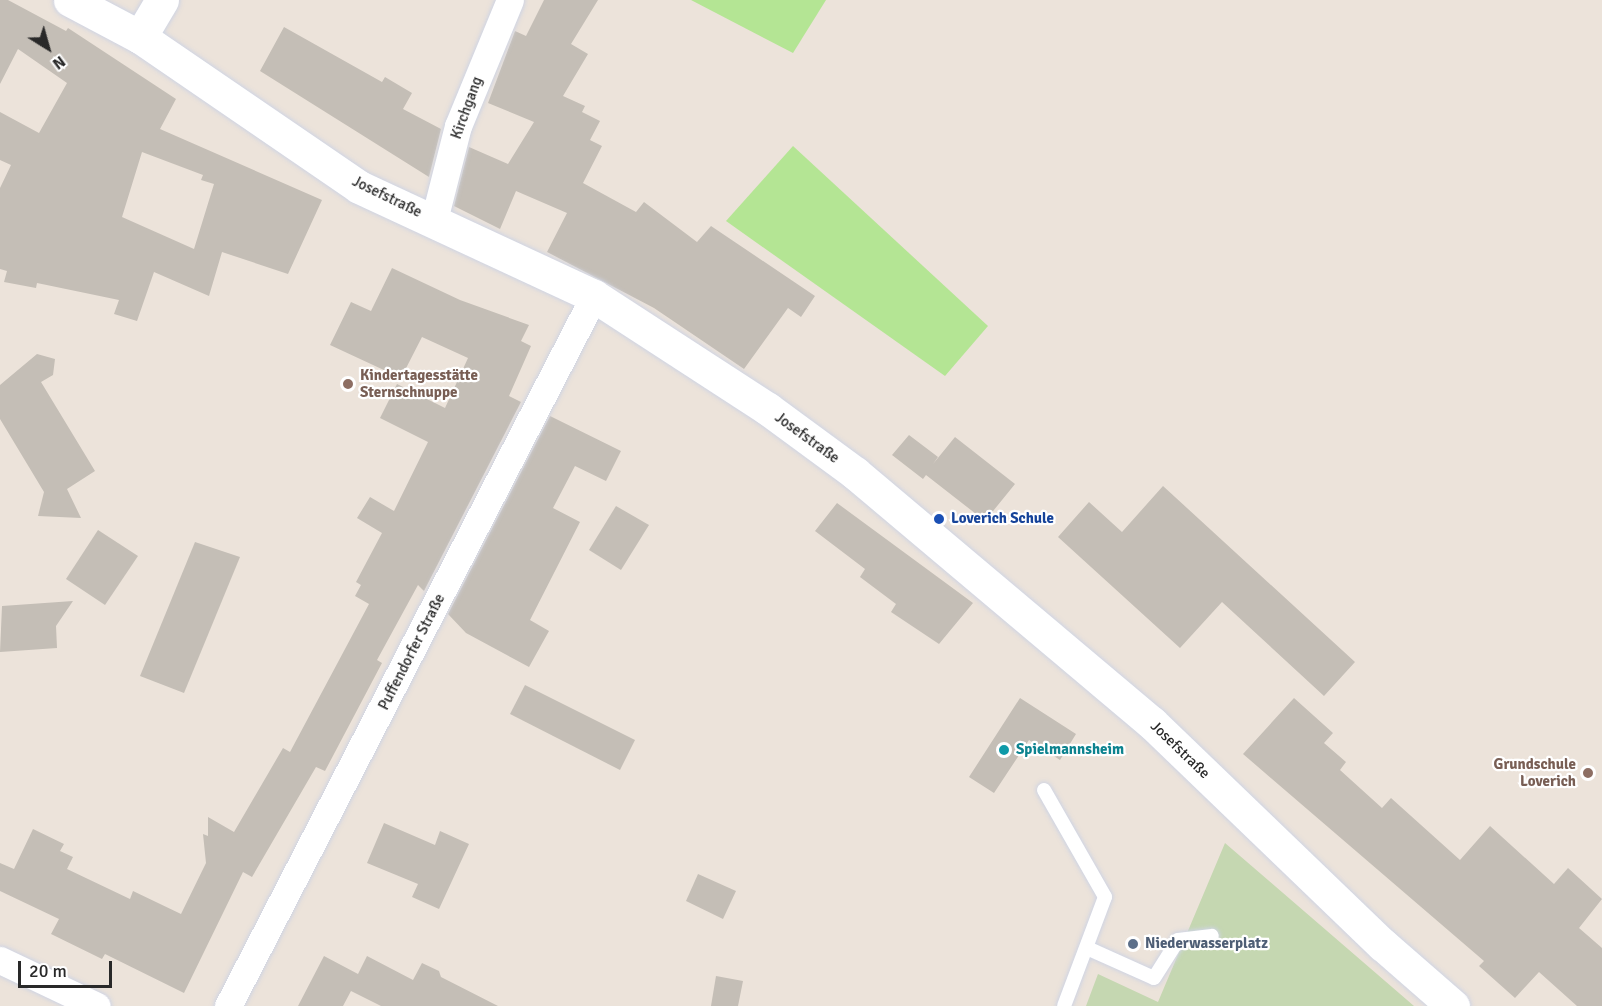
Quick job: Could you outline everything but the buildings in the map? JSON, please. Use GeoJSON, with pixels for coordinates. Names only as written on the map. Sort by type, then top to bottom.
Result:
{"type":"FeatureCollection","features":[{"type":"Feature","properties":{"kind":"street","name":"Josefstraße"},"geometry":{"type":"LineString","coordinates":[[70,0],[140,38],[359,187],[594,296],[768,409],[864,480],[1152,723],[1383,945],[1453,1006]]}},
{"type":"Feature","properties":{"kind":"street"},"geometry":{"type":"LineString","coordinates":[[140,38],[162,0]]}},
{"type":"Feature","properties":{"kind":"street","name":"Kirchgang"},"geometry":{"type":"LineString","coordinates":[[434,220],[458,126],[510,0]]}},
{"type":"Feature","properties":{"kind":"street","name":"Puffendorfer Straße"},"geometry":{"type":"LineString","coordinates":[[228,1006],[594,296]]}},
{"type":"Feature","properties":{"kind":"street"},"geometry":{"type":"LineString","coordinates":[[0,960],[98,1006]]}},
{"type":"Feature","properties":{"kind":"lane"},"geometry":{"type":"LineString","coordinates":[[1044,790],[1105,897],[1064,1006]]}},
{"type":"Feature","properties":{"kind":"lane"},"geometry":{"type":"LineString","coordinates":[[1087,948],[1154,978],[1178,940],[1212,936]]}},
{"type":"Feature","properties":{"kind":"green space"},"geometry":{"type":"Polygon","coordinates":[[[691,0],[826,0],[793,53],[691,0]]]}},
{"type":"Feature","properties":{"kind":"green space"},"geometry":{"type":"Polygon","coordinates":[[[793,146],[988,326],[945,376],[726,221],[793,146]]]}},
{"type":"Feature","properties":{"kind":"green space"},"geometry":{"type":"Polygon","coordinates":[[[1225,843],[1414,1006],[1086,1006],[1098,974],[1158,1002],[1225,843]]]}},
{"type":"Feature","properties":{"kind":"place","name":"Kindertagesstätte Sternschnuppe"},"geometry":{"type":"Point","coordinates":[348,384]}},
{"type":"Feature","properties":{"kind":"place","name":"Loverich Schule"},"geometry":{"type":"Point","coordinates":[939,519]}},
{"type":"Feature","properties":{"kind":"place","name":"Spielmannsheim"},"geometry":{"type":"Point","coordinates":[1004,750]}},
{"type":"Feature","properties":{"kind":"place","name":"Grundschule Loverich"},"geometry":{"type":"Point","coordinates":[1588,773]}},
{"type":"Feature","properties":{"kind":"place","name":"Niederwasserplatz"},"geometry":{"type":"Point","coordinates":[1133,944]}}]}
